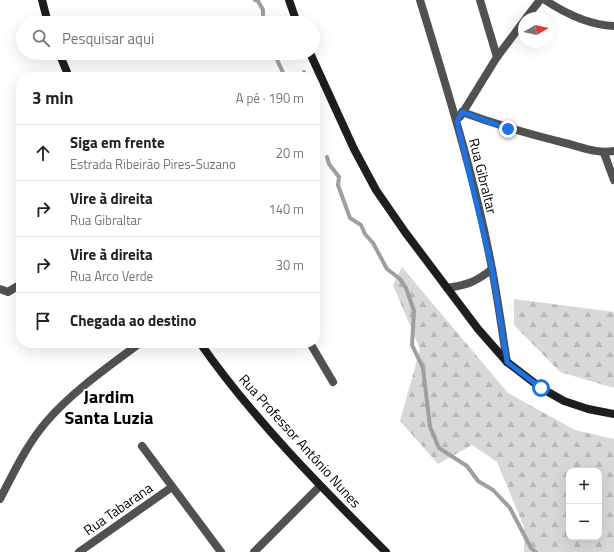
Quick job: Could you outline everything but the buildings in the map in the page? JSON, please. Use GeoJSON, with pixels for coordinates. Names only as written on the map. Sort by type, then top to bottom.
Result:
{"type":"FeatureCollection","features":[{"type":"Feature","properties":{"kind":"main road"},"geometry":{"type":"LineString","coordinates":[[42,0],[46,16]]}},
{"type":"Feature","properties":{"kind":"main road"},"geometry":{"type":"LineString","coordinates":[[289,0],[295,16]]}},
{"type":"Feature","properties":{"kind":"main road"},"geometry":{"type":"LineString","coordinates":[[62,60],[67,72]]}},
{"type":"Feature","properties":{"kind":"main road"},"geometry":{"type":"LineString","coordinates":[[313,60],[319,72]]}},
{"type":"Feature","properties":{"kind":"main road"},"geometry":{"type":"LineString","coordinates":[[320,75],[354,149],[376,190],[447,288],[507,362],[541,388],[564,401],[588,409],[614,414]]}},
{"type":"Feature","properties":{"kind":"main road","name":"Rua Professor Antônio Nunes"},"geometry":{"type":"LineString","coordinates":[[203,348],[212,361],[253,410],[320,486],[386,552]]}},
{"type":"Feature","properties":{"kind":"street","name":"Rua Gibraltar"},"geometry":{"type":"LineString","coordinates":[[420,0],[457,122],[492,269],[507,362]]}},
{"type":"Feature","properties":{"kind":"street"},"geometry":{"type":"LineString","coordinates":[[480,0],[497,57]]}},
{"type":"Feature","properties":{"kind":"street"},"geometry":{"type":"LineString","coordinates":[[531,12],[540,0]]}},
{"type":"Feature","properties":{"kind":"street"},"geometry":{"type":"LineString","coordinates":[[545,0],[565,14],[600,25],[614,26]]}},
{"type":"Feature","properties":{"kind":"street"},"geometry":{"type":"LineString","coordinates":[[457,122],[497,57],[518,29]]}},
{"type":"Feature","properties":{"kind":"street"},"geometry":{"type":"LineString","coordinates":[[462,112],[508,129],[604,153],[614,151]]}},
{"type":"Feature","properties":{"kind":"street"},"geometry":{"type":"LineString","coordinates":[[604,153],[614,180]]}},
{"type":"Feature","properties":{"kind":"street"},"geometry":{"type":"LineString","coordinates":[[447,288],[467,285],[479,280],[492,269]]}},
{"type":"Feature","properties":{"kind":"street"},"geometry":{"type":"LineString","coordinates":[[2,290],[11,291],[16,288]]}},
{"type":"Feature","properties":{"kind":"street"},"geometry":{"type":"LineString","coordinates":[[0,500],[30,443],[47,421],[83,387],[134,348]]}},
{"type":"Feature","properties":{"kind":"street"},"geometry":{"type":"LineString","coordinates":[[313,348],[333,382]]}},
{"type":"Feature","properties":{"kind":"street","name":"Rua Tabarana"},"geometry":{"type":"LineString","coordinates":[[142,446],[221,552]]}},
{"type":"Feature","properties":{"kind":"street"},"geometry":{"type":"LineString","coordinates":[[254,552],[320,486]]}},
{"type":"Feature","properties":{"kind":"street","name":"Rua Tabarana"},"geometry":{"type":"LineString","coordinates":[[79,552],[172,487]]}},
{"type":"Feature","properties":{"kind":"green space"},"geometry":{"type":"Polygon","coordinates":[[[402,267],[508,393],[575,430],[614,439],[614,552],[524,552],[524,527],[497,462],[472,445],[438,464],[400,421],[420,349],[393,285],[402,267]]]}},
{"type":"Feature","properties":{"kind":"green space"},"geometry":{"type":"Polygon","coordinates":[[[514,299],[614,312],[614,388],[560,372],[514,325],[514,299]]]}},
{"type":"Feature","properties":{"kind":"waterway"},"geometry":{"type":"LineString","coordinates":[[255,0],[258,1],[263,10],[263,16]]}},
{"type":"Feature","properties":{"kind":"waterway"},"geometry":{"type":"LineString","coordinates":[[277,60],[283,72]]}},
{"type":"Feature","properties":{"kind":"waterway"},"geometry":{"type":"LineString","coordinates":[[327,157],[329,164],[339,177],[338,185],[350,218],[361,225],[387,269],[400,279],[406,288],[414,311],[412,345],[423,368],[430,427],[439,448],[467,466],[478,481],[493,490],[510,508],[531,548],[536,552]]}},
{"type":"Feature","properties":{"kind":"district","name":"Jardim Santa Luzia"},"geometry":{"type":"Point","coordinates":[109,407]}},
{"type":"Feature","properties":{"kind":"route"},"geometry":{"type":"LineString","coordinates":[[508,129],[462,112],[457,122],[492,269],[507,362],[541,388]]}}]}
